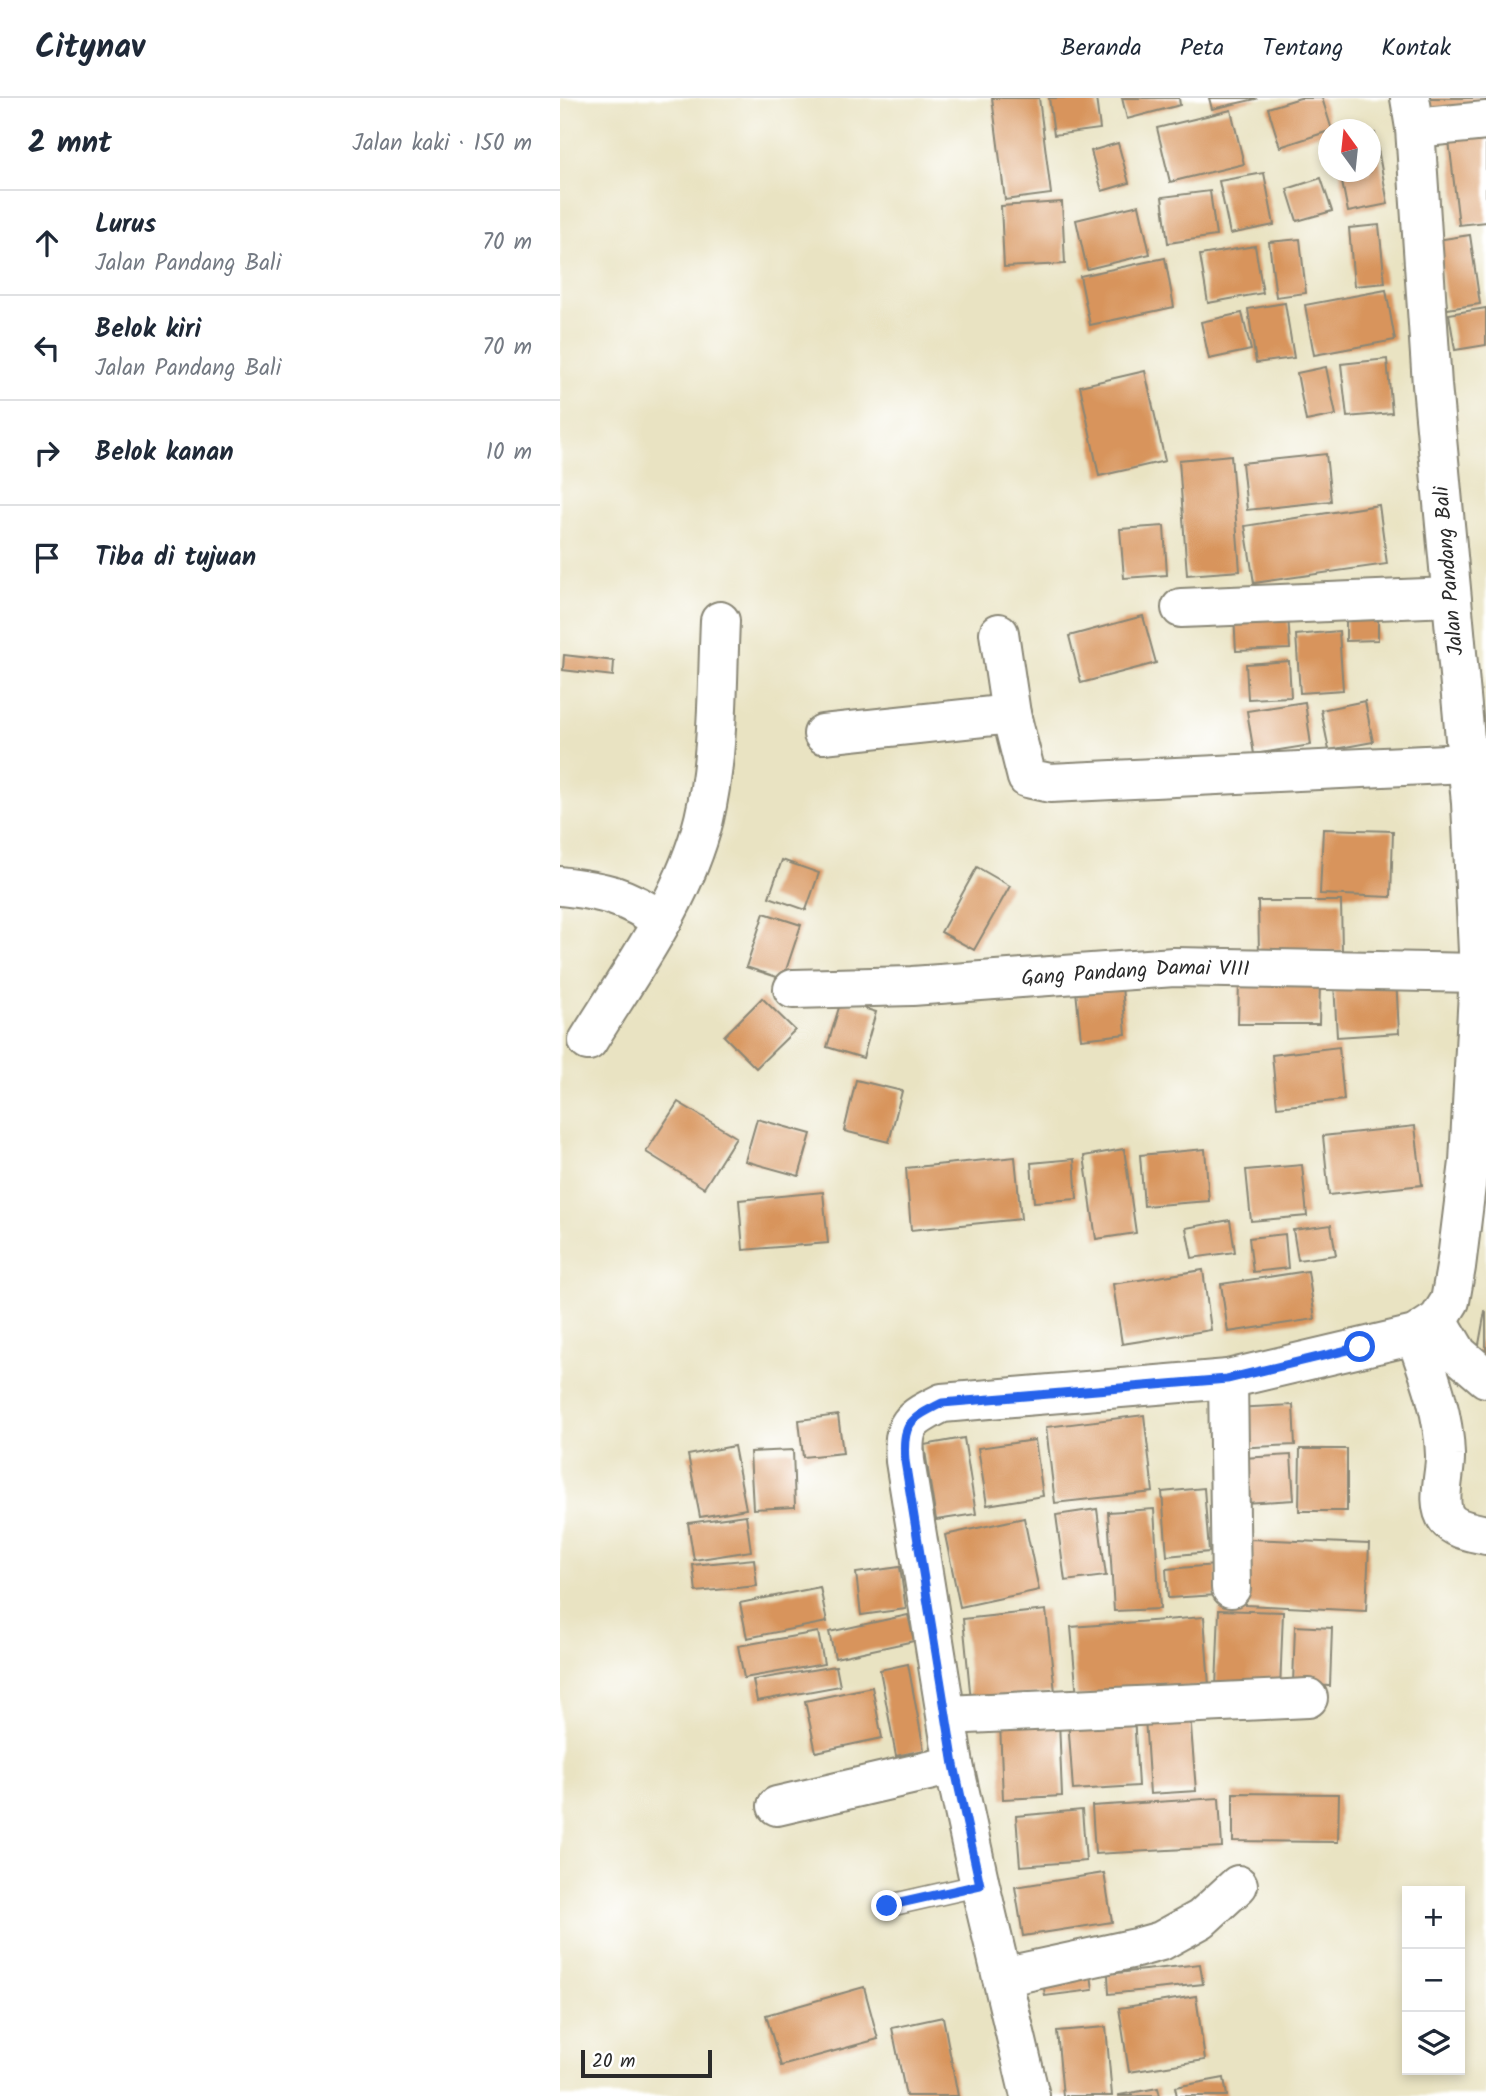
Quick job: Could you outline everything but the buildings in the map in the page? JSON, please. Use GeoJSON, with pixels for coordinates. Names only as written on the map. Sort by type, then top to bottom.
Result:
{"type":"FeatureCollection","features":[{"type":"Feature","properties":{"kind":"street"},"geometry":{"type":"LineString","coordinates":[[1413,113],[1486,121]]}},
{"type":"Feature","properties":{"kind":"street","name":"Jalan Pandang Bali"},"geometry":{"type":"LineString","coordinates":[[1413,113],[1432,385],[1467,763],[1476,881],[1479,973],[1469,1162],[1450,1301],[1426,1327]]}},
{"type":"Feature","properties":{"kind":"street"},"geometry":{"type":"LineString","coordinates":[[1181,608],[1450,597]]}},
{"type":"Feature","properties":{"kind":"street"},"geometry":{"type":"LineString","coordinates":[[588,1041],[662,921],[690,862],[710,789],[720,621]]}},
{"type":"Feature","properties":{"kind":"street"},"geometry":{"type":"LineString","coordinates":[[999,633],[1011,714],[1027,778],[1050,783],[1467,763]]}},
{"type":"Feature","properties":{"kind":"street"},"geometry":{"type":"LineString","coordinates":[[823,734],[1011,714]]}},
{"type":"Feature","properties":{"kind":"street"},"geometry":{"type":"LineString","coordinates":[[560,886],[597,890],[622,897],[662,921]]}},
{"type":"Feature","properties":{"kind":"street","name":"Gang Pandang Damai VIII"},"geometry":{"type":"LineString","coordinates":[[793,989],[912,986],[1174,967],[1479,973]]}},
{"type":"Feature","properties":{"kind":"street"},"geometry":{"type":"LineString","coordinates":[[1426,1327],[1486,1378]]}},
{"type":"Feature","properties":{"kind":"street"},"geometry":{"type":"LineString","coordinates":[[1030,2096],[954,1765],[903,1438],[915,1417],[942,1403],[1227,1379],[1426,1327]]}},
{"type":"Feature","properties":{"kind":"street"},"geometry":{"type":"LineString","coordinates":[[1426,1327],[1444,1438],[1442,1500],[1446,1519],[1457,1528],[1486,1535]]}},
{"type":"Feature","properties":{"kind":"street"},"geometry":{"type":"LineString","coordinates":[[1227,1379],[1231,1588]]}},
{"type":"Feature","properties":{"kind":"street"},"geometry":{"type":"LineString","coordinates":[[947,1714],[1308,1698]]}},
{"type":"Feature","properties":{"kind":"street"},"geometry":{"type":"LineString","coordinates":[[777,1805],[954,1765]]}},
{"type":"Feature","properties":{"kind":"street"},"geometry":{"type":"LineString","coordinates":[[1002,1977],[1161,1941],[1201,1919],[1238,1885]]}},
{"type":"Feature","properties":{"kind":"lane"},"geometry":{"type":"LineString","coordinates":[[887,1906],[980,1885]]}},
{"type":"Feature","properties":{"kind":"route"},"geometry":{"type":"LineString","coordinates":[[887,1906],[980,1885],[954,1765],[905,1461],[903,1438],[915,1417],[942,1403],[1227,1379],[1360,1347]]}}]}
